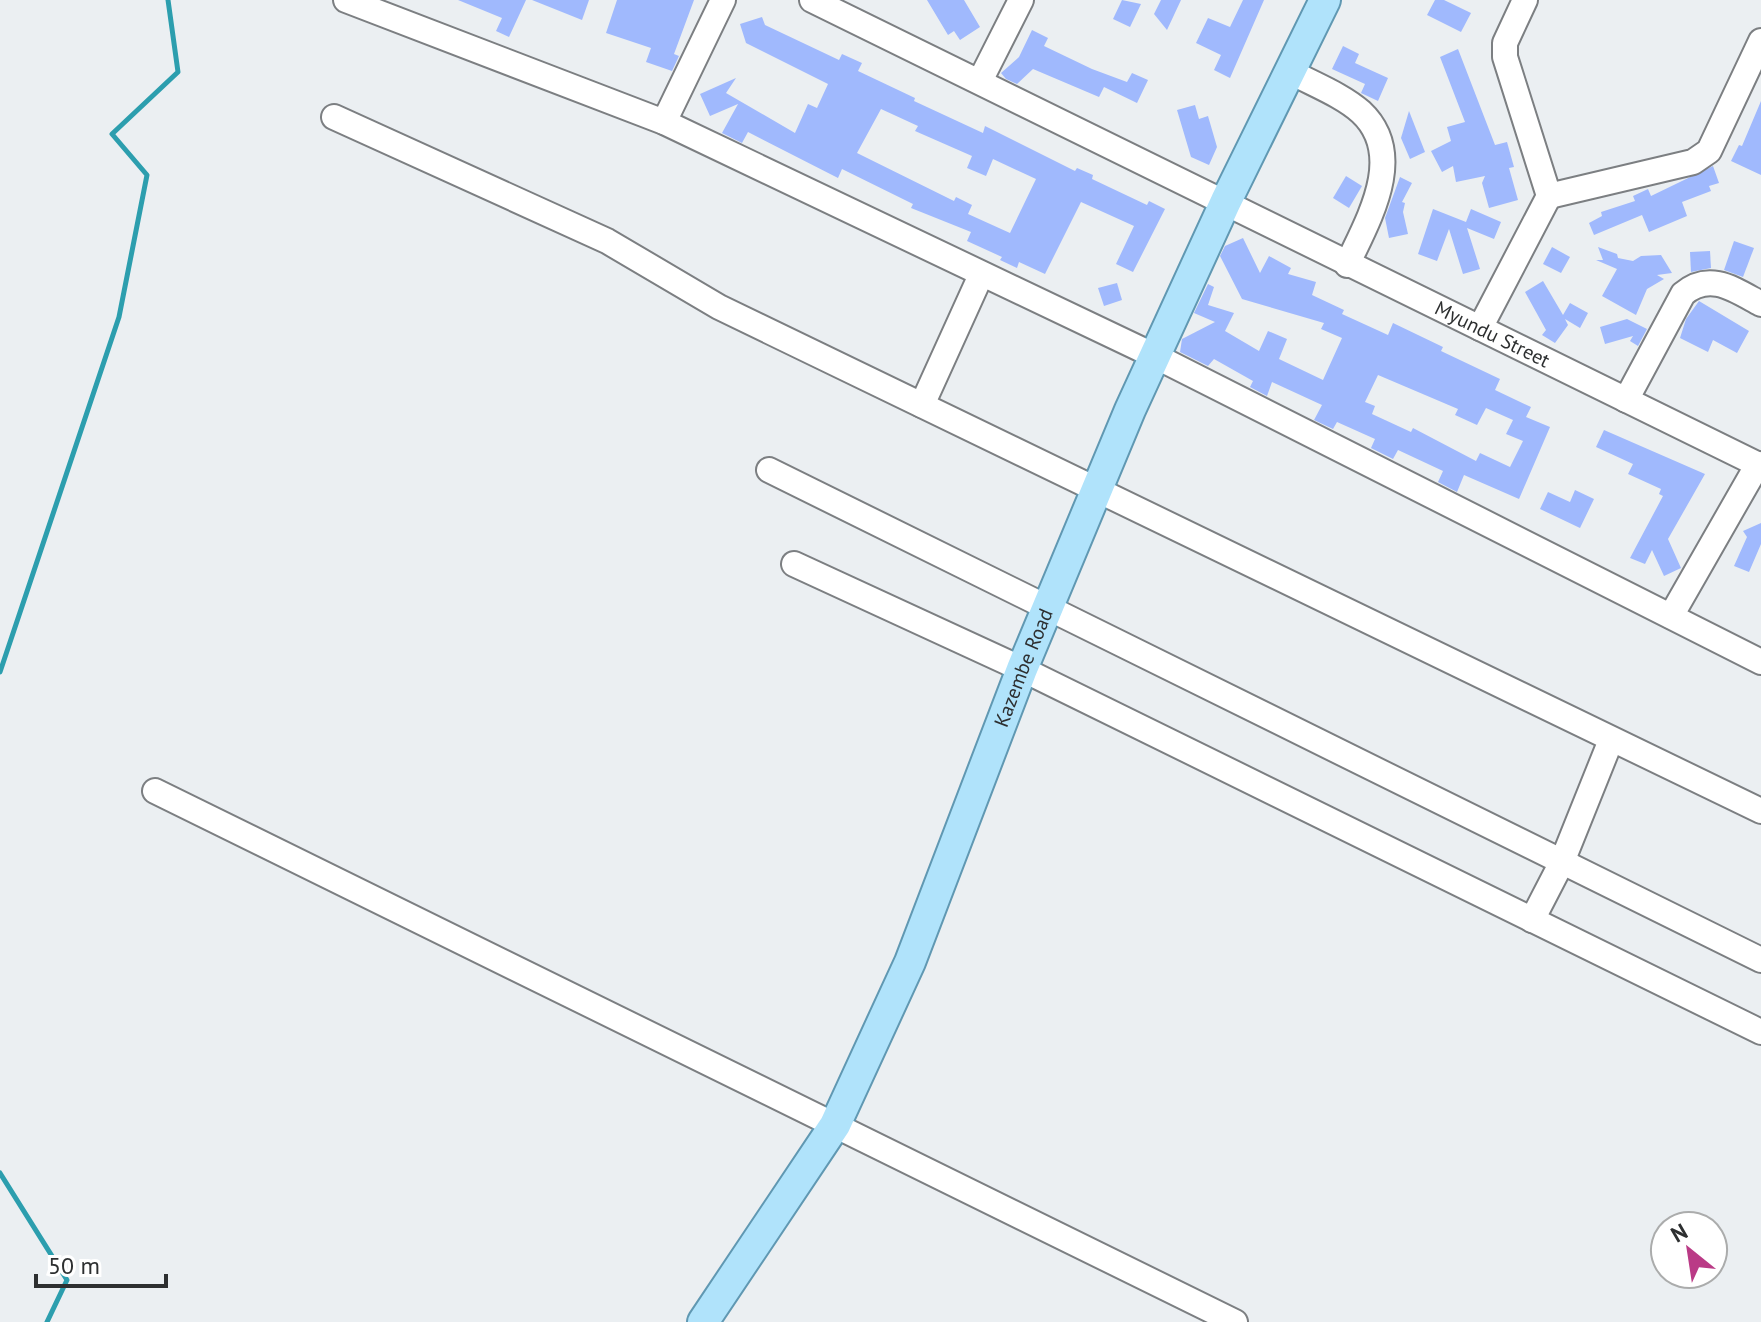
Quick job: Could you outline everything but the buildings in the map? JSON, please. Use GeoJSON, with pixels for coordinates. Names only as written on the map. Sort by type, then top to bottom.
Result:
{"type":"FeatureCollection","features":[{"type":"Feature","properties":{"kind":"main road","name":"Kazembe Road"},"geometry":{"type":"LineString","coordinates":[[703,1322],[835,1125],[910,962],[1022,669],[1155,356],[1226,201],[1325,0]]}},
{"type":"Feature","properties":{"kind":"street"},"geometry":{"type":"LineString","coordinates":[[346,0],[664,122],[1155,356],[1761,662]]}},
{"type":"Feature","properties":{"kind":"street"},"geometry":{"type":"LineString","coordinates":[[664,122],[723,0]]}},
{"type":"Feature","properties":{"kind":"street","name":"Myundu Street"},"geometry":{"type":"LineString","coordinates":[[812,0],[1759,465]]}},
{"type":"Feature","properties":{"kind":"street"},"geometry":{"type":"LineString","coordinates":[[980,81],[1021,0]]}},
{"type":"Feature","properties":{"kind":"street"},"geometry":{"type":"LineString","coordinates":[[1480,328],[1549,196],[1505,57],[1505,43],[1525,0]]}},
{"type":"Feature","properties":{"kind":"street"},"geometry":{"type":"LineString","coordinates":[[1549,196],[1693,162],[1709,151],[1761,41]]}},
{"type":"Feature","properties":{"kind":"street"},"geometry":{"type":"LineString","coordinates":[[1291,72],[1358,110],[1379,141],[1383,178],[1347,265]]}},
{"type":"Feature","properties":{"kind":"street"},"geometry":{"type":"LineString","coordinates":[[334,117],[607,241],[719,307],[1761,811]]}},
{"type":"Feature","properties":{"kind":"street"},"geometry":{"type":"LineString","coordinates":[[922,405],[981,275]]}},
{"type":"Feature","properties":{"kind":"street"},"geometry":{"type":"LineString","coordinates":[[1626,400],[1683,294],[1692,286],[1722,282],[1761,304]]}},
{"type":"Feature","properties":{"kind":"street"},"geometry":{"type":"LineString","coordinates":[[1671,616],[1759,465]]}},
{"type":"Feature","properties":{"kind":"street"},"geometry":{"type":"LineString","coordinates":[[769,470],[1761,960]]}},
{"type":"Feature","properties":{"kind":"street"},"geometry":{"type":"LineString","coordinates":[[794,564],[1022,669],[1761,1032]]}},
{"type":"Feature","properties":{"kind":"street"},"geometry":{"type":"LineString","coordinates":[[1532,920],[1562,862],[1611,740]]}},
{"type":"Feature","properties":{"kind":"street"},"geometry":{"type":"LineString","coordinates":[[155,791],[1235,1322]]}},
{"type":"Feature","properties":{"kind":"waterway"},"geometry":{"type":"LineString","coordinates":[[0,672],[119,317],[147,175],[112,134],[178,72],[168,0]]}},
{"type":"Feature","properties":{"kind":"waterway"},"geometry":{"type":"LineString","coordinates":[[0,1173],[67,1280],[47,1322]]}}]}
